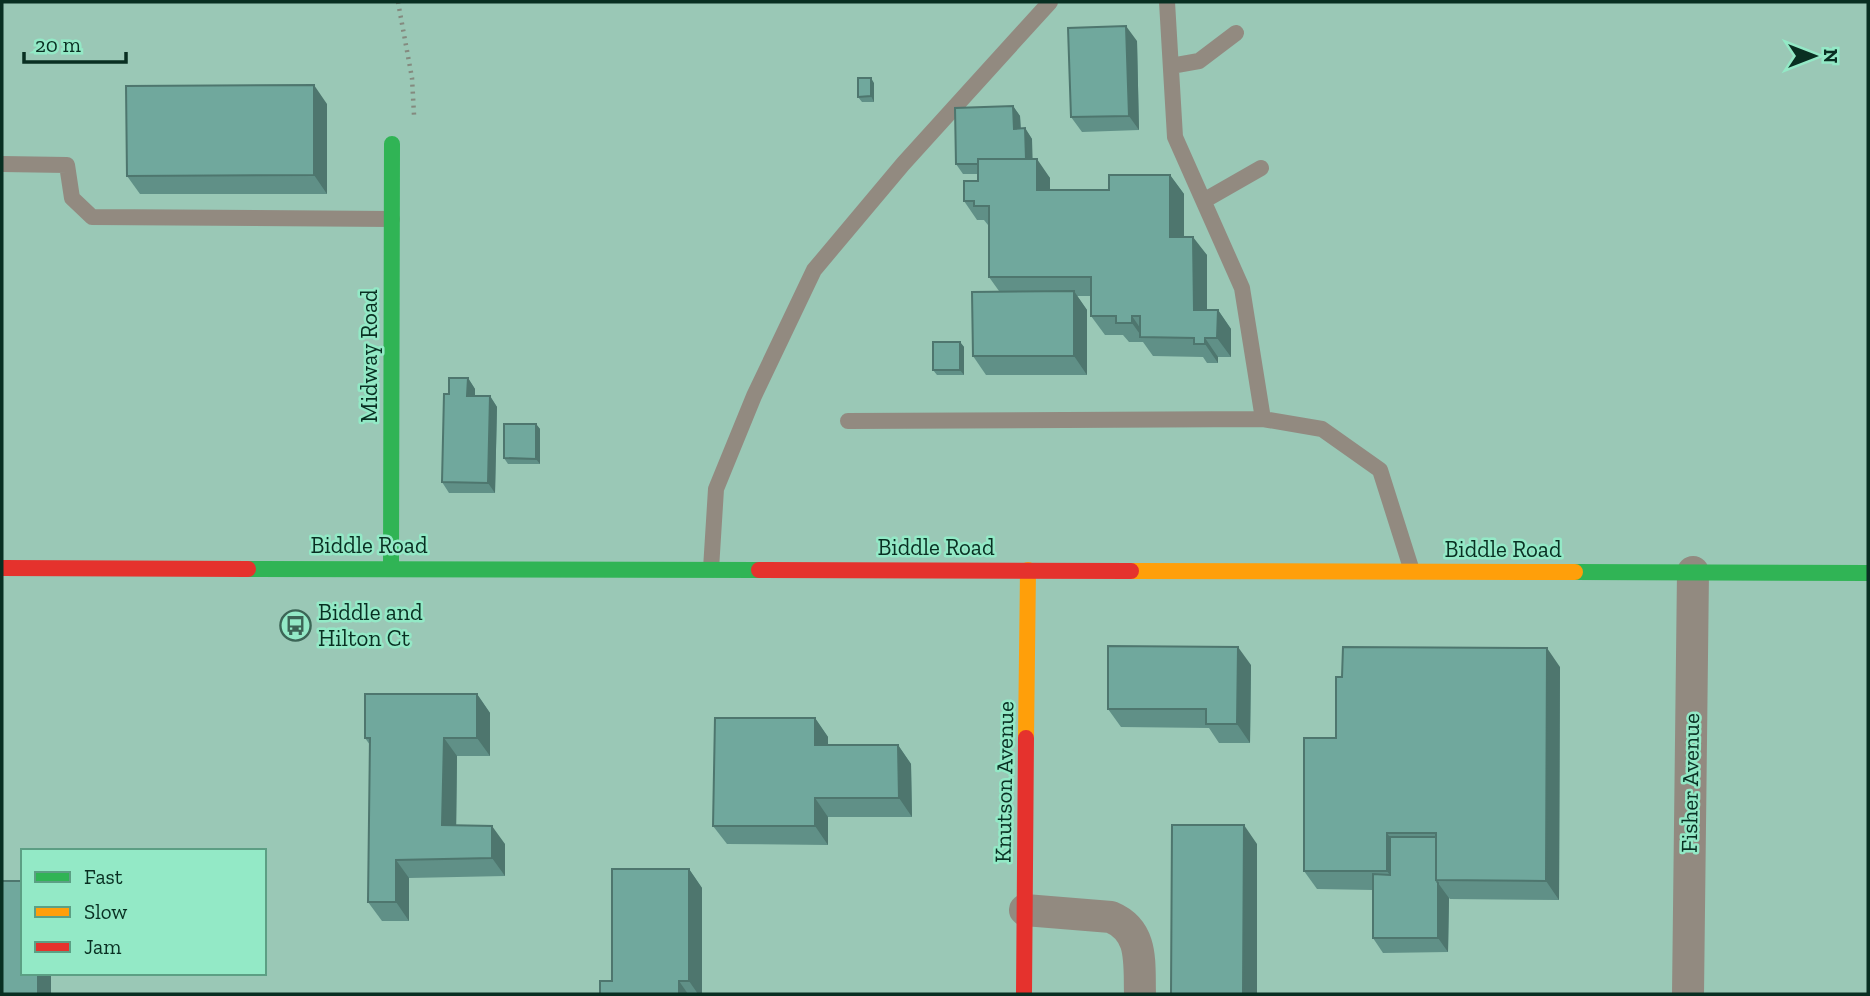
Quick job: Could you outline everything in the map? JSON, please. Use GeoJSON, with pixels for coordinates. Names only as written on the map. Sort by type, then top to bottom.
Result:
{"type":"FeatureCollection","features":[{"type":"Feature","properties":{"kind":"main road","name":"Midway Road"},"geometry":{"type":"LineString","coordinates":[[391,568],[392,144]]}},
{"type":"Feature","properties":{"kind":"main road","name":"Biddle Road"},"geometry":{"type":"LineString","coordinates":[[2,568],[1868,573]]}},
{"type":"Feature","properties":{"kind":"main road","name":"Knutson Avenue"},"geometry":{"type":"LineString","coordinates":[[1024,994],[1028,570]]}},
{"type":"Feature","properties":{"kind":"street","name":"Fisher Avenue"},"geometry":{"type":"LineString","coordinates":[[1688,994],[1693,572]]}},
{"type":"Feature","properties":{"kind":"street"},"geometry":{"type":"LineString","coordinates":[[1025,910],[1111,917],[1121,922],[1137,940],[1140,994]]}},
{"type":"Feature","properties":{"kind":"lane"},"geometry":{"type":"LineString","coordinates":[[711,569],[716,489],[754,396],[814,270],[903,164],[1050,2]]}},
{"type":"Feature","properties":{"kind":"lane"},"geometry":{"type":"LineString","coordinates":[[1167,2],[1175,137],[1242,288],[1262,419]]}},
{"type":"Feature","properties":{"kind":"lane"},"geometry":{"type":"LineString","coordinates":[[1171,66],[1199,61],[1236,33]]}},
{"type":"Feature","properties":{"kind":"lane"},"geometry":{"type":"LineString","coordinates":[[2,164],[67,165],[72,198],[92,217],[392,219]]}},
{"type":"Feature","properties":{"kind":"lane"},"geometry":{"type":"LineString","coordinates":[[1205,200],[1261,168]]}},
{"type":"Feature","properties":{"kind":"lane"},"geometry":{"type":"LineString","coordinates":[[848,421],[1262,419],[1322,429],[1380,470],[1412,572]]}},
{"type":"Feature","properties":{"kind":"building"},"geometry":{"type":"Polygon","coordinates":[[[1126,26],[1129,116],[1071,117],[1068,28],[1126,26]]]}},
{"type":"Feature","properties":{"kind":"building"},"geometry":{"type":"Polygon","coordinates":[[[858,78],[871,78],[871,96],[858,97],[858,78]]]}},
{"type":"Feature","properties":{"kind":"building"},"geometry":{"type":"Polygon","coordinates":[[[314,85],[314,175],[127,176],[126,86],[314,85]]]}},
{"type":"Feature","properties":{"kind":"building"},"geometry":{"type":"Polygon","coordinates":[[[1013,106],[1014,129],[1025,128],[1026,159],[978,159],[978,164],[956,164],[955,108],[1013,106]]]}},
{"type":"Feature","properties":{"kind":"building"},"geometry":{"type":"Polygon","coordinates":[[[978,159],[1037,159],[1037,190],[1109,190],[1109,175],[1170,175],[1170,237],[1193,237],[1194,310],[1218,310],[1217,338],[1205,338],[1205,344],[1194,344],[1194,338],[1140,337],[1140,316],[1132,316],[1132,323],[1116,323],[1116,316],[1091,316],[1091,277],[989,277],[989,206],[974,206],[974,201],[964,201],[964,181],[978,181],[978,159]]]}},
{"type":"Feature","properties":{"kind":"building"},"geometry":{"type":"Polygon","coordinates":[[[1074,291],[1074,356],[973,356],[972,292],[1074,291]]]}},
{"type":"Feature","properties":{"kind":"building"},"geometry":{"type":"Polygon","coordinates":[[[933,342],[960,342],[960,370],[933,370],[933,342]]]}},
{"type":"Feature","properties":{"kind":"building"},"geometry":{"type":"Polygon","coordinates":[[[449,378],[468,378],[467,396],[490,396],[488,483],[442,482],[444,394],[449,394],[449,378]]]}},
{"type":"Feature","properties":{"kind":"building"},"geometry":{"type":"Polygon","coordinates":[[[504,424],[536,424],[536,459],[504,458],[504,424]]]}},
{"type":"Feature","properties":{"kind":"building"},"geometry":{"type":"Polygon","coordinates":[[[1108,646],[1238,647],[1237,724],[1206,724],[1206,709],[1108,709],[1108,646]]]}},
{"type":"Feature","properties":{"kind":"building"},"geometry":{"type":"Polygon","coordinates":[[[1343,647],[1547,648],[1546,881],[1436,880],[1436,833],[1387,833],[1387,871],[1304,871],[1304,738],[1336,738],[1336,677],[1342,677],[1343,647]]]}},
{"type":"Feature","properties":{"kind":"building"},"geometry":{"type":"Polygon","coordinates":[[[365,694],[477,694],[477,738],[444,738],[442,825],[492,826],[492,858],[396,860],[396,902],[368,902],[370,738],[365,738],[365,694]]]}},
{"type":"Feature","properties":{"kind":"building"},"geometry":{"type":"Polygon","coordinates":[[[715,718],[815,718],[815,745],[898,745],[899,798],[815,798],[815,826],[713,826],[715,718]]]}},
{"type":"Feature","properties":{"kind":"building"},"geometry":{"type":"Polygon","coordinates":[[[1172,825],[1244,825],[1243,994],[1171,994],[1172,825]]]}},
{"type":"Feature","properties":{"kind":"building"},"geometry":{"type":"Polygon","coordinates":[[[1390,837],[1436,837],[1438,938],[1373,938],[1373,874],[1390,875],[1390,837]]]}},
{"type":"Feature","properties":{"kind":"building"},"geometry":{"type":"Polygon","coordinates":[[[612,869],[689,869],[689,981],[679,981],[679,994],[600,994],[600,981],[612,981],[612,869]]]}},
{"type":"Feature","properties":{"kind":"building"},"geometry":{"type":"Polygon","coordinates":[[[2,881],[21,881],[21,975],[38,975],[38,994],[2,994],[2,881]]]}},
{"type":"Feature","properties":{"kind":"traffic: fast"},"geometry":{"type":"LineString","coordinates":[[391,568],[392,144]]}},
{"type":"Feature","properties":{"kind":"traffic: fast"},"geometry":{"type":"LineString","coordinates":[[248,569],[759,570]]}},
{"type":"Feature","properties":{"kind":"traffic: fast"},"geometry":{"type":"LineString","coordinates":[[1575,572],[1868,573]]}},
{"type":"Feature","properties":{"kind":"traffic: slow"},"geometry":{"type":"LineString","coordinates":[[1026,738],[1028,570]]}},
{"type":"Feature","properties":{"kind":"traffic: slow"},"geometry":{"type":"LineString","coordinates":[[1131,571],[1575,572]]}},
{"type":"Feature","properties":{"kind":"traffic: jam"},"geometry":{"type":"LineString","coordinates":[[2,568],[248,569]]}},
{"type":"Feature","properties":{"kind":"traffic: jam"},"geometry":{"type":"LineString","coordinates":[[759,570],[1131,571]]}},
{"type":"Feature","properties":{"kind":"traffic: jam"},"geometry":{"type":"LineString","coordinates":[[1024,994],[1026,738]]}},
{"type":"Feature","properties":{"kind":"place","name":"Biddle and Hilton Ct"},"geometry":{"type":"Point","coordinates":[295,625]}}]}
